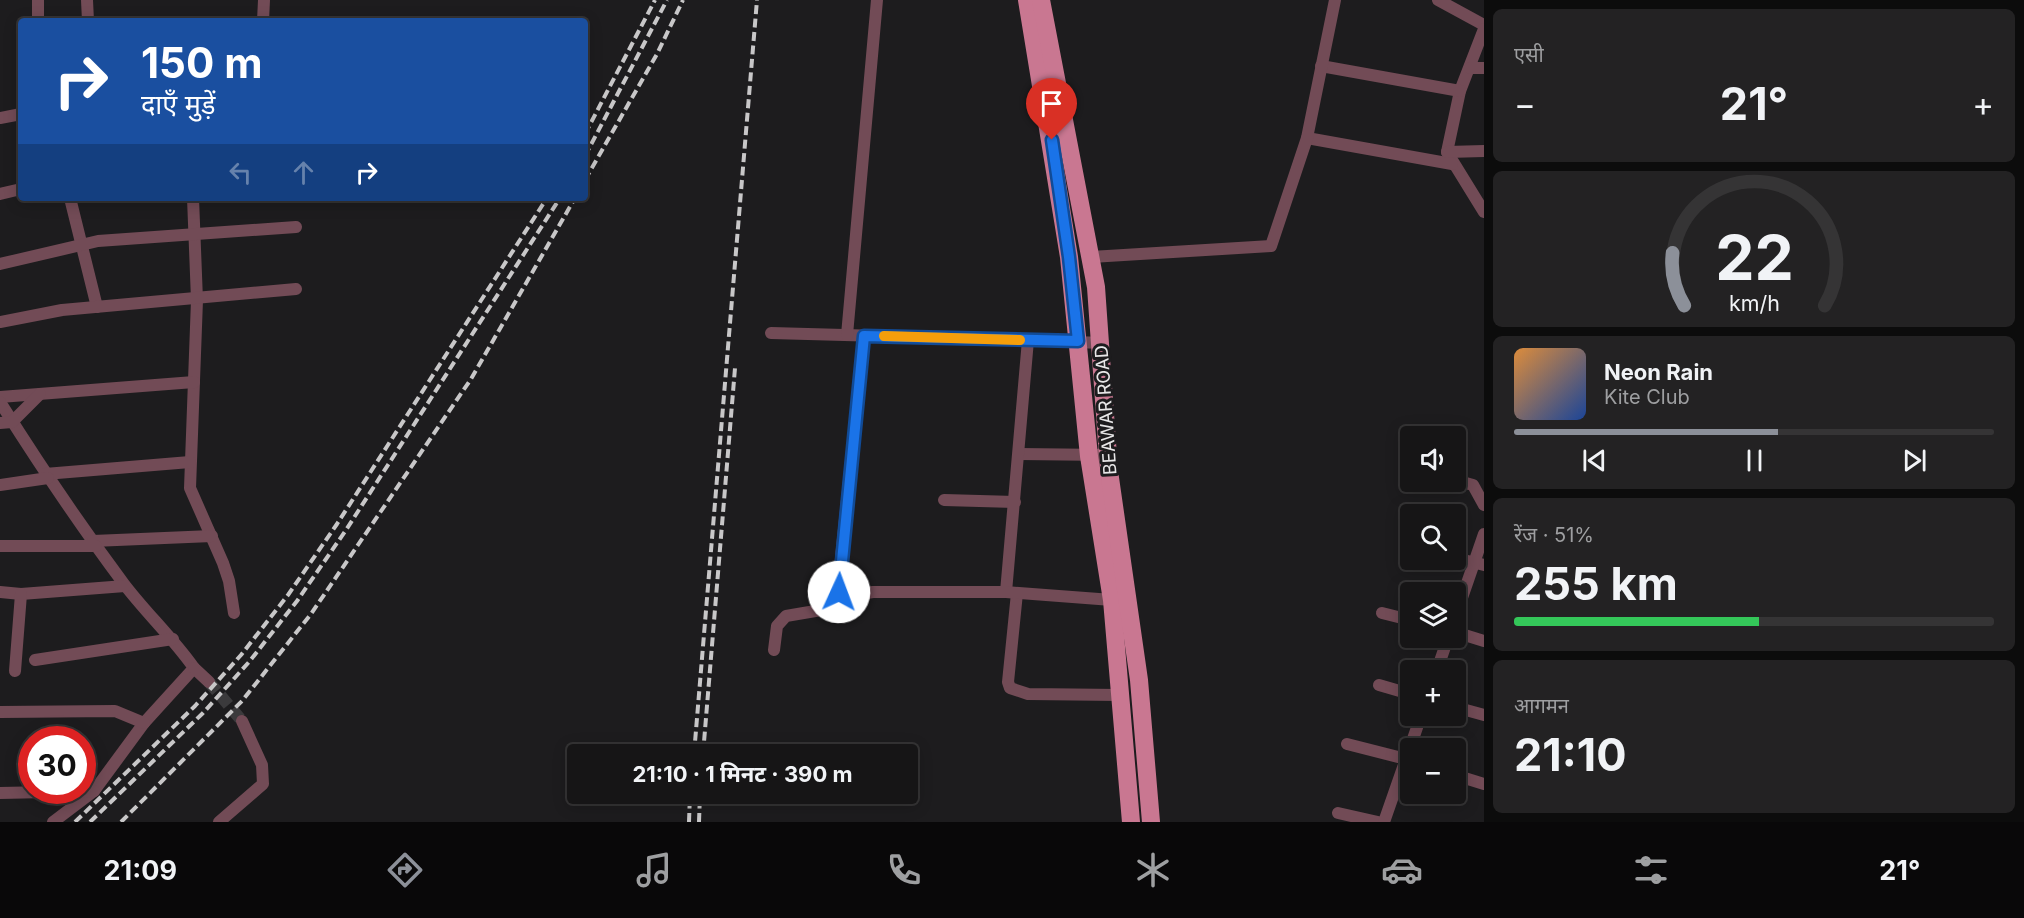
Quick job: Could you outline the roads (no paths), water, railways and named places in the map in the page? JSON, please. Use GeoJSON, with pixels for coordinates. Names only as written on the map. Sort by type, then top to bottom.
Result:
{"type":"FeatureCollection","features":[{"type":"Feature","properties":{"kind":"main road","name":"BEAWAR ROAD"},"geometry":{"type":"LineString","coordinates":[[1027,0],[1069,257],[1089,456],[1112,600],[1131,822]]}},
{"type":"Feature","properties":{"kind":"main road","name":"BEAWAR ROAD"},"geometry":{"type":"LineString","coordinates":[[1041,0],[1091,257],[1101,343],[1108,455],[1139,680],[1151,822]]}},
{"type":"Feature","properties":{"kind":"street"},"geometry":{"type":"LineString","coordinates":[[38,0],[38,18]]}},
{"type":"Feature","properties":{"kind":"street"},"geometry":{"type":"LineString","coordinates":[[87,0],[88,18]]}},
{"type":"Feature","properties":{"kind":"street"},"geometry":{"type":"LineString","coordinates":[[263,18],[264,0]]}},
{"type":"Feature","properties":{"kind":"street"},"geometry":{"type":"LineString","coordinates":[[847,335],[877,0]]}},
{"type":"Feature","properties":{"kind":"street"},"geometry":{"type":"LineString","coordinates":[[1091,257],[1271,246],[1306,138],[1335,0]]}},
{"type":"Feature","properties":{"kind":"street"},"geometry":{"type":"LineString","coordinates":[[1438,0],[1484,27],[1460,91],[1450,158],[1484,212]]}},
{"type":"Feature","properties":{"kind":"street"},"geometry":{"type":"LineString","coordinates":[[1321,66],[1460,91]]}},
{"type":"Feature","properties":{"kind":"street"},"geometry":{"type":"LineString","coordinates":[[1470,68],[1484,68]]}},
{"type":"Feature","properties":{"kind":"street"},"geometry":{"type":"LineString","coordinates":[[0,118],[18,115]]}},
{"type":"Feature","properties":{"kind":"street"},"geometry":{"type":"LineString","coordinates":[[1306,138],[1450,158],[1484,151]]}},
{"type":"Feature","properties":{"kind":"street"},"geometry":{"type":"LineString","coordinates":[[0,194],[18,190]]}},
{"type":"Feature","properties":{"kind":"street"},"geometry":{"type":"LineString","coordinates":[[71,201],[97,307]]}},
{"type":"Feature","properties":{"kind":"street"},"geometry":{"type":"LineString","coordinates":[[193,201],[196,300],[190,488],[229,581],[234,613]]}},
{"type":"Feature","properties":{"kind":"street"},"geometry":{"type":"LineString","coordinates":[[0,264],[82,244],[194,233],[296,227]]}},
{"type":"Feature","properties":{"kind":"street"},"geometry":{"type":"LineString","coordinates":[[0,322],[97,307],[196,300],[296,289]]}},
{"type":"Feature","properties":{"kind":"street"},"geometry":{"type":"LineString","coordinates":[[771,333],[1101,343]]}},
{"type":"Feature","properties":{"kind":"street"},"geometry":{"type":"LineString","coordinates":[[842,601],[839,577],[864,336]]}},
{"type":"Feature","properties":{"kind":"street"},"geometry":{"type":"LineString","coordinates":[[1028,340],[1015,502],[1008,682],[1010,688],[1028,694],[1119,695]]}},
{"type":"Feature","properties":{"kind":"street"},"geometry":{"type":"LineString","coordinates":[[0,397],[194,382]]}},
{"type":"Feature","properties":{"kind":"street"},"geometry":{"type":"LineString","coordinates":[[6,422],[40,394]]}},
{"type":"Feature","properties":{"kind":"street"},"geometry":{"type":"LineString","coordinates":[[0,402],[6,422],[125,586],[173,639],[194,668],[209,681]]}},
{"type":"Feature","properties":{"kind":"street"},"geometry":{"type":"LineString","coordinates":[[1019,454],[1108,455]]}},
{"type":"Feature","properties":{"kind":"street"},"geometry":{"type":"LineString","coordinates":[[0,485],[47,476],[190,462]]}},
{"type":"Feature","properties":{"kind":"street"},"geometry":{"type":"LineString","coordinates":[[1466,483],[1473,485],[1484,505]]}},
{"type":"Feature","properties":{"kind":"street"},"geometry":{"type":"LineString","coordinates":[[944,500],[1015,502]]}},
{"type":"Feature","properties":{"kind":"street"},"geometry":{"type":"LineString","coordinates":[[1466,593],[1479,564],[1484,534]]}},
{"type":"Feature","properties":{"kind":"street"},"geometry":{"type":"LineString","coordinates":[[0,546],[95,544],[212,536]]}},
{"type":"Feature","properties":{"kind":"street"},"geometry":{"type":"LineString","coordinates":[[0,592],[21,594],[125,586]]}},
{"type":"Feature","properties":{"kind":"street"},"geometry":{"type":"LineString","coordinates":[[774,650],[775,633],[780,621],[796,614],[833,608],[854,596],[873,592],[1012,592],[1112,600]]}},
{"type":"Feature","properties":{"kind":"street"},"geometry":{"type":"LineString","coordinates":[[15,671],[21,594]]}},
{"type":"Feature","properties":{"kind":"street"},"geometry":{"type":"LineString","coordinates":[[1382,613],[1400,618]]}},
{"type":"Feature","properties":{"kind":"street"},"geometry":{"type":"LineString","coordinates":[[1466,635],[1484,641]]}},
{"type":"Feature","properties":{"kind":"street"},"geometry":{"type":"LineString","coordinates":[[34,660],[173,639]]}},
{"type":"Feature","properties":{"kind":"street"},"geometry":{"type":"LineString","coordinates":[[96,788],[144,723],[194,668]]}},
{"type":"Feature","properties":{"kind":"street"},"geometry":{"type":"LineString","coordinates":[[1379,685],[1400,691]]}},
{"type":"Feature","properties":{"kind":"street"},"geometry":{"type":"LineString","coordinates":[[1466,710],[1484,715]]}},
{"type":"Feature","properties":{"kind":"street"},"geometry":{"type":"LineString","coordinates":[[0,712],[116,711],[144,723]]}},
{"type":"Feature","properties":{"kind":"street"},"geometry":{"type":"LineString","coordinates":[[219,822],[263,784],[262,765],[242,721]]}},
{"type":"Feature","properties":{"kind":"street"},"geometry":{"type":"LineString","coordinates":[[1347,744],[1400,758]]}},
{"type":"Feature","properties":{"kind":"street"},"geometry":{"type":"LineString","coordinates":[[1466,778],[1484,784]]}},
{"type":"Feature","properties":{"kind":"street"},"geometry":{"type":"LineString","coordinates":[[1384,822],[1400,781]]}},
{"type":"Feature","properties":{"kind":"street"},"geometry":{"type":"LineString","coordinates":[[0,794],[18,793]]}},
{"type":"Feature","properties":{"kind":"street"},"geometry":{"type":"LineString","coordinates":[[53,822],[77,804]]}},
{"type":"Feature","properties":{"kind":"street"},"geometry":{"type":"LineString","coordinates":[[1338,813],[1378,822]]}},
{"type":"Feature","properties":{"kind":"tunnel"},"geometry":{"type":"LineString","coordinates":[[209,682],[242,721]]}},
{"type":"Feature","properties":{"kind":"railway"},"geometry":{"type":"LineString","coordinates":[[588,128],[655,0]]}},
{"type":"Feature","properties":{"kind":"railway"},"geometry":{"type":"LineString","coordinates":[[588,150],[667,0]]}},
{"type":"Feature","properties":{"kind":"railway"},"geometry":{"type":"LineString","coordinates":[[588,175],[657,54],[683,0]]}},
{"type":"Feature","properties":{"kind":"railway"},"geometry":{"type":"LineString","coordinates":[[695,744],[757,0]]}},
{"type":"Feature","properties":{"kind":"railway"},"geometry":{"type":"LineString","coordinates":[[75,822],[195,706],[241,655],[288,595],[337,524],[545,201]]}},
{"type":"Feature","properties":{"kind":"railway"},"geometry":{"type":"LineString","coordinates":[[90,822],[203,713],[249,662],[297,601],[346,530],[558,201]]}},
{"type":"Feature","properties":{"kind":"railway"},"geometry":{"type":"LineString","coordinates":[[121,822],[242,701],[311,614],[471,379],[573,201]]}},
{"type":"Feature","properties":{"kind":"railway"},"geometry":{"type":"LineString","coordinates":[[704,744],[735,368]]}},
{"type":"Feature","properties":{"kind":"railway"},"geometry":{"type":"LineString","coordinates":[[689,822],[690,804]]}},
{"type":"Feature","properties":{"kind":"railway"},"geometry":{"type":"LineString","coordinates":[[699,822],[700,804]]}}]}
